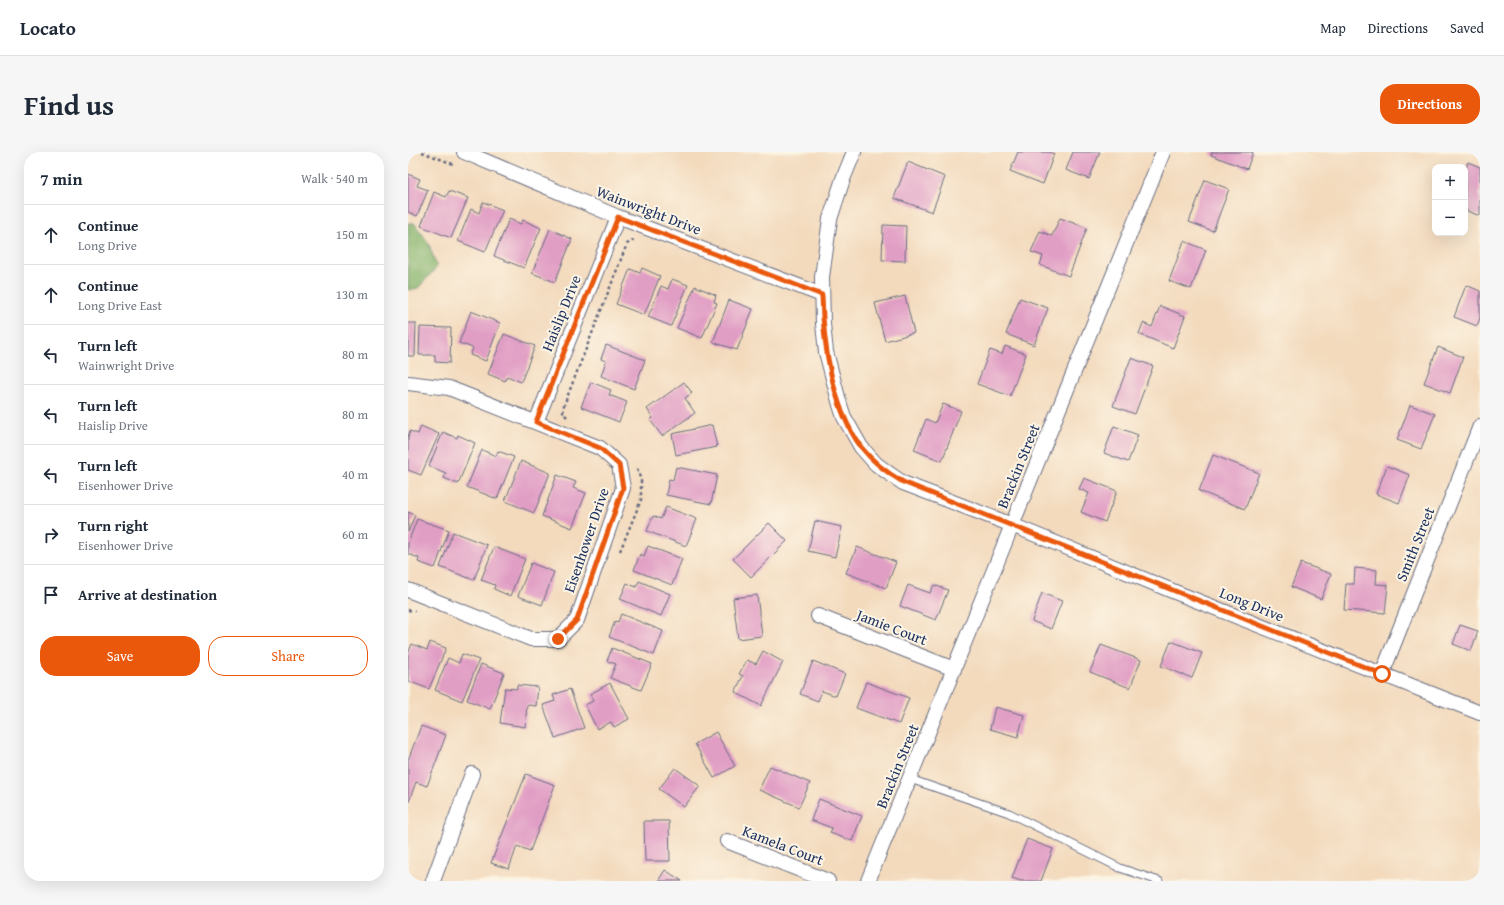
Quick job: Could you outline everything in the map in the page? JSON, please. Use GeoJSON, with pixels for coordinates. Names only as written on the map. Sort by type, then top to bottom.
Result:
{"type":"FeatureCollection","features":[{"type":"Feature","properties":{"kind":"street","name":"Wainwright Drive"},"geometry":{"type":"LineString","coordinates":[[464,152],[618,217],[822,295]]}},
{"type":"Feature","properties":{"kind":"street","name":"Long Drive"},"geometry":{"type":"LineString","coordinates":[[854,152],[830,218],[822,277],[823,324],[826,352],[842,411],[861,447],[876,464],[903,482],[1480,713]]}},
{"type":"Feature","properties":{"kind":"street","name":"Brackin Street"},"geometry":{"type":"LineString","coordinates":[[868,881],[1163,152]]}},
{"type":"Feature","properties":{"kind":"street","name":"Haislip Drive"},"geometry":{"type":"LineString","coordinates":[[536,422],[618,217]]}},
{"type":"Feature","properties":{"kind":"street","name":"Eisenhower Drive"},"geometry":{"type":"LineString","coordinates":[[408,383],[449,388],[600,448],[619,465],[623,488],[577,620],[558,639],[531,639],[408,590]]}},
{"type":"Feature","properties":{"kind":"street","name":"Smith Street"},"geometry":{"type":"LineString","coordinates":[[1382,674],[1480,426]]}},
{"type":"Feature","properties":{"kind":"street","name":"Jamie Court"},"geometry":{"type":"LineString","coordinates":[[818,616],[954,669]]}},
{"type":"Feature","properties":{"kind":"street"},"geometry":{"type":"LineString","coordinates":[[433,881],[472,774]]}},
{"type":"Feature","properties":{"kind":"street","name":"Kamela Court"},"geometry":{"type":"LineString","coordinates":[[727,841],[828,881]]}},
{"type":"Feature","properties":{"kind":"lane"},"geometry":{"type":"LineString","coordinates":[[910,779],[1009,813],[1120,868],[1159,881]]}},
{"type":"Feature","properties":{"kind":"path"},"geometry":{"type":"LineString","coordinates":[[422,152],[458,166]]}},
{"type":"Feature","properties":{"kind":"green space"},"geometry":{"type":"Polygon","coordinates":[[[408,223],[414,223],[428,242],[437,267],[418,288],[408,290],[408,223]]]}},
{"type":"Feature","properties":{"kind":"building"},"geometry":{"type":"Polygon","coordinates":[[[1018,152],[1049,152],[1054,154],[1043,184],[1010,171],[1018,152]]]}},
{"type":"Feature","properties":{"kind":"building"},"geometry":{"type":"Polygon","coordinates":[[[1073,152],[1100,152],[1089,179],[1066,170],[1073,152]]]}},
{"type":"Feature","properties":{"kind":"building"},"geometry":{"type":"Polygon","coordinates":[[[1212,152],[1253,152],[1247,169],[1211,155],[1212,152]]]}},
{"type":"Feature","properties":{"kind":"building"},"geometry":{"type":"Polygon","coordinates":[[[908,162],[945,177],[932,212],[894,198],[908,162]]]}},
{"type":"Feature","properties":{"kind":"building"},"geometry":{"type":"Polygon","coordinates":[[[1468,162],[1480,167],[1480,216],[1468,211],[1468,162]]]}},
{"type":"Feature","properties":{"kind":"building"},"geometry":{"type":"Polygon","coordinates":[[[408,174],[420,179],[417,186],[428,190],[417,216],[408,212],[408,174]]]}},
{"type":"Feature","properties":{"kind":"building"},"geometry":{"type":"Polygon","coordinates":[[[1205,180],[1229,189],[1213,231],[1189,222],[1205,180]]]}},
{"type":"Feature","properties":{"kind":"building"},"geometry":{"type":"Polygon","coordinates":[[[449,191],[468,198],[451,238],[421,226],[434,192],[446,197],[449,191]]]}},
{"type":"Feature","properties":{"kind":"building"},"geometry":{"type":"Polygon","coordinates":[[[483,202],[503,210],[485,252],[458,241],[471,209],[479,213],[483,202]]]}},
{"type":"Feature","properties":{"kind":"building"},"geometry":{"type":"Polygon","coordinates":[[[1060,218],[1087,228],[1069,276],[1040,265],[1043,256],[1031,252],[1040,231],[1052,236],[1060,218]]]}},
{"type":"Feature","properties":{"kind":"building"},"geometry":{"type":"Polygon","coordinates":[[[509,219],[521,224],[523,220],[541,228],[524,268],[494,256],[509,219]]]}},
{"type":"Feature","properties":{"kind":"building"},"geometry":{"type":"Polygon","coordinates":[[[883,225],[906,226],[905,261],[882,260],[883,225]]]}},
{"type":"Feature","properties":{"kind":"building"},"geometry":{"type":"Polygon","coordinates":[[[550,229],[572,239],[555,282],[532,273],[550,229]]]}},
{"type":"Feature","properties":{"kind":"building"},"geometry":{"type":"Polygon","coordinates":[[[1184,241],[1206,250],[1191,289],[1169,281],[1184,241]]]}},
{"type":"Feature","properties":{"kind":"building"},"geometry":{"type":"Polygon","coordinates":[[[642,268],[660,276],[644,315],[616,304],[630,269],[640,273],[642,268]]]}},
{"type":"Feature","properties":{"kind":"building"},"geometry":{"type":"Polygon","coordinates":[[[672,279],[688,285],[671,326],[648,317],[661,286],[668,289],[672,279]]]}},
{"type":"Feature","properties":{"kind":"building"},"geometry":{"type":"Polygon","coordinates":[[[1466,285],[1480,291],[1480,318],[1477,326],[1454,317],[1466,285]]]}},
{"type":"Feature","properties":{"kind":"building"},"geometry":{"type":"Polygon","coordinates":[[[695,286],[716,295],[714,302],[717,303],[702,338],[677,328],[695,286]]]}},
{"type":"Feature","properties":{"kind":"building"},"geometry":{"type":"Polygon","coordinates":[[[905,296],[914,333],[885,341],[875,303],[905,296]]]}},
{"type":"Feature","properties":{"kind":"building"},"geometry":{"type":"Polygon","coordinates":[[[1020,298],[1048,308],[1034,345],[1006,334],[1020,298]]]}},
{"type":"Feature","properties":{"kind":"building"},"geometry":{"type":"Polygon","coordinates":[[[729,300],[753,309],[737,350],[713,342],[729,300]]]}},
{"type":"Feature","properties":{"kind":"building"},"geometry":{"type":"Polygon","coordinates":[[[1160,306],[1185,316],[1173,348],[1139,334],[1143,323],[1152,327],[1160,306]]]}},
{"type":"Feature","properties":{"kind":"building"},"geometry":{"type":"Polygon","coordinates":[[[471,311],[500,323],[486,361],[470,355],[473,348],[459,343],[471,311]]]}},
{"type":"Feature","properties":{"kind":"building"},"geometry":{"type":"Polygon","coordinates":[[[408,323],[416,323],[415,356],[408,356],[408,323]]]}},
{"type":"Feature","properties":{"kind":"building"},"geometry":{"type":"Polygon","coordinates":[[[420,327],[451,328],[450,363],[435,362],[435,355],[419,355],[420,327]]]}},
{"type":"Feature","properties":{"kind":"building"},"geometry":{"type":"Polygon","coordinates":[[[504,334],[535,346],[521,382],[507,376],[505,381],[488,374],[504,334]]]}},
{"type":"Feature","properties":{"kind":"building"},"geometry":{"type":"Polygon","coordinates":[[[606,345],[645,360],[634,389],[601,376],[606,361],[601,359],[606,345]]]}},
{"type":"Feature","properties":{"kind":"building"},"geometry":{"type":"Polygon","coordinates":[[[1005,346],[1026,354],[1010,396],[977,384],[990,350],[1002,354],[1005,346]]]}},
{"type":"Feature","properties":{"kind":"building"},"geometry":{"type":"Polygon","coordinates":[[[1438,347],[1463,357],[1450,393],[1424,383],[1438,347]]]}},
{"type":"Feature","properties":{"kind":"building"},"geometry":{"type":"Polygon","coordinates":[[[1131,358],[1153,366],[1135,414],[1113,406],[1131,358]]]}},
{"type":"Feature","properties":{"kind":"building"},"geometry":{"type":"Polygon","coordinates":[[[591,382],[611,390],[609,395],[627,402],[619,422],[581,407],[591,382]]]}},
{"type":"Feature","properties":{"kind":"building"},"geometry":{"type":"Polygon","coordinates":[[[684,382],[692,393],[685,398],[695,413],[662,436],[650,420],[653,418],[647,409],[684,382]]]}},
{"type":"Feature","properties":{"kind":"building"},"geometry":{"type":"Polygon","coordinates":[[[943,404],[961,411],[942,461],[914,450],[926,419],[935,423],[943,404]]]}},
{"type":"Feature","properties":{"kind":"building"},"geometry":{"type":"Polygon","coordinates":[[[1410,405],[1435,414],[1421,449],[1397,440],[1410,405]]]}},
{"type":"Feature","properties":{"kind":"building"},"geometry":{"type":"Polygon","coordinates":[[[712,425],[717,447],[676,455],[672,434],[712,425]]]}},
{"type":"Feature","properties":{"kind":"building"},"geometry":{"type":"Polygon","coordinates":[[[421,426],[439,434],[421,475],[408,470],[408,437],[410,431],[418,434],[421,426]]]}},
{"type":"Feature","properties":{"kind":"building"},"geometry":{"type":"Polygon","coordinates":[[[1114,426],[1138,435],[1128,462],[1104,453],[1114,426]]]}},
{"type":"Feature","properties":{"kind":"building"},"geometry":{"type":"Polygon","coordinates":[[[443,432],[457,438],[458,435],[475,443],[458,484],[444,478],[446,473],[429,466],[443,432]]]}},
{"type":"Feature","properties":{"kind":"building"},"geometry":{"type":"Polygon","coordinates":[[[482,450],[496,456],[498,451],[514,457],[497,499],[467,487],[482,450]]]}},
{"type":"Feature","properties":{"kind":"building"},"geometry":{"type":"Polygon","coordinates":[[[1213,455],[1259,473],[1245,509],[1199,491],[1213,455]]]}},
{"type":"Feature","properties":{"kind":"building"},"geometry":{"type":"Polygon","coordinates":[[[521,461],[550,473],[534,513],[505,501],[521,461]]]}},
{"type":"Feature","properties":{"kind":"building"},"geometry":{"type":"Polygon","coordinates":[[[1387,466],[1410,475],[1399,503],[1376,494],[1387,466]]]}},
{"type":"Feature","properties":{"kind":"building"},"geometry":{"type":"Polygon","coordinates":[[[676,467],[717,475],[711,504],[666,495],[669,479],[673,480],[676,467]]]}},
{"type":"Feature","properties":{"kind":"building"},"geometry":{"type":"Polygon","coordinates":[[[557,475],[576,482],[573,488],[586,493],[572,528],[542,516],[557,475]]]}},
{"type":"Feature","properties":{"kind":"building"},"geometry":{"type":"Polygon","coordinates":[[[1084,478],[1117,491],[1105,522],[1081,512],[1089,493],[1079,489],[1084,478]]]}},
{"type":"Feature","properties":{"kind":"building"},"geometry":{"type":"Polygon","coordinates":[[[666,507],[697,519],[686,546],[647,531],[653,516],[661,519],[666,507]]]}},
{"type":"Feature","properties":{"kind":"building"},"geometry":{"type":"Polygon","coordinates":[[[408,512],[415,515],[408,532],[408,512]]]}},
{"type":"Feature","properties":{"kind":"building"},"geometry":{"type":"Polygon","coordinates":[[[417,519],[449,530],[435,568],[418,562],[419,558],[408,554],[408,543],[417,519]]]}},
{"type":"Feature","properties":{"kind":"building"},"geometry":{"type":"Polygon","coordinates":[[[815,521],[842,527],[835,557],[808,551],[815,521]]]}},
{"type":"Feature","properties":{"kind":"building"},"geometry":{"type":"Polygon","coordinates":[[[769,523],[787,541],[751,577],[733,559],[769,523]]]}},
{"type":"Feature","properties":{"kind":"building"},"geometry":{"type":"Polygon","coordinates":[[[453,532],[487,545],[474,580],[440,567],[453,532]]]}},
{"type":"Feature","properties":{"kind":"building"},"geometry":{"type":"Polygon","coordinates":[[[648,546],[682,559],[672,585],[634,570],[640,554],[644,556],[648,546]]]}},
{"type":"Feature","properties":{"kind":"building"},"geometry":{"type":"Polygon","coordinates":[[[494,547],[525,559],[510,596],[494,589],[495,585],[481,580],[494,547]]]}},
{"type":"Feature","properties":{"kind":"building"},"geometry":{"type":"Polygon","coordinates":[[[857,547],[896,562],[886,588],[846,573],[857,547]]]}},
{"type":"Feature","properties":{"kind":"building"},"geometry":{"type":"Polygon","coordinates":[[[531,563],[554,572],[542,605],[518,596],[531,563]]]}},
{"type":"Feature","properties":{"kind":"building"},"geometry":{"type":"Polygon","coordinates":[[[1301,563],[1331,574],[1321,599],[1291,587],[1301,563]]]}},
{"type":"Feature","properties":{"kind":"building"},"geometry":{"type":"Polygon","coordinates":[[[1355,568],[1377,570],[1376,584],[1388,585],[1385,613],[1344,610],[1346,584],[1354,584],[1355,568]]]}},
{"type":"Feature","properties":{"kind":"building"},"geometry":{"type":"Polygon","coordinates":[[[639,581],[670,594],[661,616],[620,599],[627,583],[636,587],[639,581]]]}},
{"type":"Feature","properties":{"kind":"building"},"geometry":{"type":"Polygon","coordinates":[[[908,585],[930,593],[934,585],[948,590],[936,620],[900,606],[908,585]]]}},
{"type":"Feature","properties":{"kind":"building"},"geometry":{"type":"Polygon","coordinates":[[[1042,593],[1062,601],[1051,629],[1032,621],[1042,593]]]}},
{"type":"Feature","properties":{"kind":"building"},"geometry":{"type":"Polygon","coordinates":[[[757,595],[762,636],[738,639],[733,598],[757,595]]]}},
{"type":"Feature","properties":{"kind":"building"},"geometry":{"type":"Polygon","coordinates":[[[621,614],[663,631],[654,655],[609,637],[615,621],[618,622],[621,614]]]}},
{"type":"Feature","properties":{"kind":"building"},"geometry":{"type":"Polygon","coordinates":[[[1460,625],[1478,631],[1471,651],[1453,644],[1460,625]]]}},
{"type":"Feature","properties":{"kind":"building"},"geometry":{"type":"Polygon","coordinates":[[[1171,641],[1202,653],[1192,678],[1161,666],[1171,641]]]}},
{"type":"Feature","properties":{"kind":"building"},"geometry":{"type":"Polygon","coordinates":[[[430,642],[446,648],[429,689],[408,681],[408,654],[412,644],[427,650],[430,642]]]}},
{"type":"Feature","properties":{"kind":"building"},"geometry":{"type":"Polygon","coordinates":[[[1101,645],[1141,660],[1130,688],[1090,672],[1101,645]]]}},
{"type":"Feature","properties":{"kind":"building"},"geometry":{"type":"Polygon","coordinates":[[[612,648],[652,664],[641,690],[610,678],[616,664],[607,661],[612,648]]]}},
{"type":"Feature","properties":{"kind":"building"},"geometry":{"type":"Polygon","coordinates":[[[763,651],[783,662],[761,706],[735,692],[743,676],[739,674],[747,660],[756,664],[763,651]]]}},
{"type":"Feature","properties":{"kind":"building"},"geometry":{"type":"Polygon","coordinates":[[[462,654],[479,660],[462,701],[435,690],[448,658],[459,663],[462,654]]]}},
{"type":"Feature","properties":{"kind":"building"},"geometry":{"type":"Polygon","coordinates":[[[813,661],[845,674],[836,696],[822,691],[818,701],[800,694],[813,661]]]}},
{"type":"Feature","properties":{"kind":"building"},"geometry":{"type":"Polygon","coordinates":[[[481,664],[504,673],[490,709],[467,700],[481,664]]]}},
{"type":"Feature","properties":{"kind":"building"},"geometry":{"type":"Polygon","coordinates":[[[866,682],[909,698],[899,724],[856,708],[866,682]]]}},
{"type":"Feature","properties":{"kind":"building"},"geometry":{"type":"Polygon","coordinates":[[[610,683],[629,719],[614,727],[611,722],[597,729],[585,705],[593,701],[590,694],[610,683]]]}},
{"type":"Feature","properties":{"kind":"building"},"geometry":{"type":"Polygon","coordinates":[[[517,685],[538,687],[536,706],[527,705],[525,727],[500,723],[505,688],[517,689],[517,685]]]}},
{"type":"Feature","properties":{"kind":"building"},"geometry":{"type":"Polygon","coordinates":[[[570,689],[584,728],[555,738],[543,705],[555,701],[553,695],[570,689]]]}},
{"type":"Feature","properties":{"kind":"building"},"geometry":{"type":"Polygon","coordinates":[[[995,707],[1024,715],[1018,737],[990,729],[995,707]]]}},
{"type":"Feature","properties":{"kind":"building"},"geometry":{"type":"Polygon","coordinates":[[[421,726],[446,735],[427,786],[416,782],[408,804],[408,760],[421,726]]]}},
{"type":"Feature","properties":{"kind":"building"},"geometry":{"type":"Polygon","coordinates":[[[716,732],[735,766],[714,778],[695,744],[716,732]]]}},
{"type":"Feature","properties":{"kind":"building"},"geometry":{"type":"Polygon","coordinates":[[[770,766],[810,783],[799,807],[759,790],[770,766]]]}},
{"type":"Feature","properties":{"kind":"building"},"geometry":{"type":"Polygon","coordinates":[[[675,768],[700,786],[684,807],[659,789],[675,768]]]}},
{"type":"Feature","properties":{"kind":"building"},"geometry":{"type":"Polygon","coordinates":[[[526,774],[555,785],[530,851],[517,846],[509,869],[491,863],[526,774]]]}},
{"type":"Feature","properties":{"kind":"building"},"geometry":{"type":"Polygon","coordinates":[[[819,799],[862,816],[852,841],[830,833],[832,828],[811,820],[819,799]]]}},
{"type":"Feature","properties":{"kind":"building"},"geometry":{"type":"Polygon","coordinates":[[[644,821],[669,821],[670,861],[645,861],[644,821]]]}},
{"type":"Feature","properties":{"kind":"building"},"geometry":{"type":"Polygon","coordinates":[[[1027,839],[1053,849],[1041,881],[1021,881],[1012,878],[1027,839]]]}},
{"type":"Feature","properties":{"kind":"building"},"geometry":{"type":"Polygon","coordinates":[[[665,870],[682,881],[658,881],[665,870]]]}},
{"type":"Feature","properties":{"kind":"route"},"geometry":{"type":"LineString","coordinates":[[558,639],[577,620],[623,488],[619,465],[600,448],[536,422],[618,217],[822,295],[826,352],[844,417],[861,447],[876,464],[903,482],[1382,674]]}}]}
